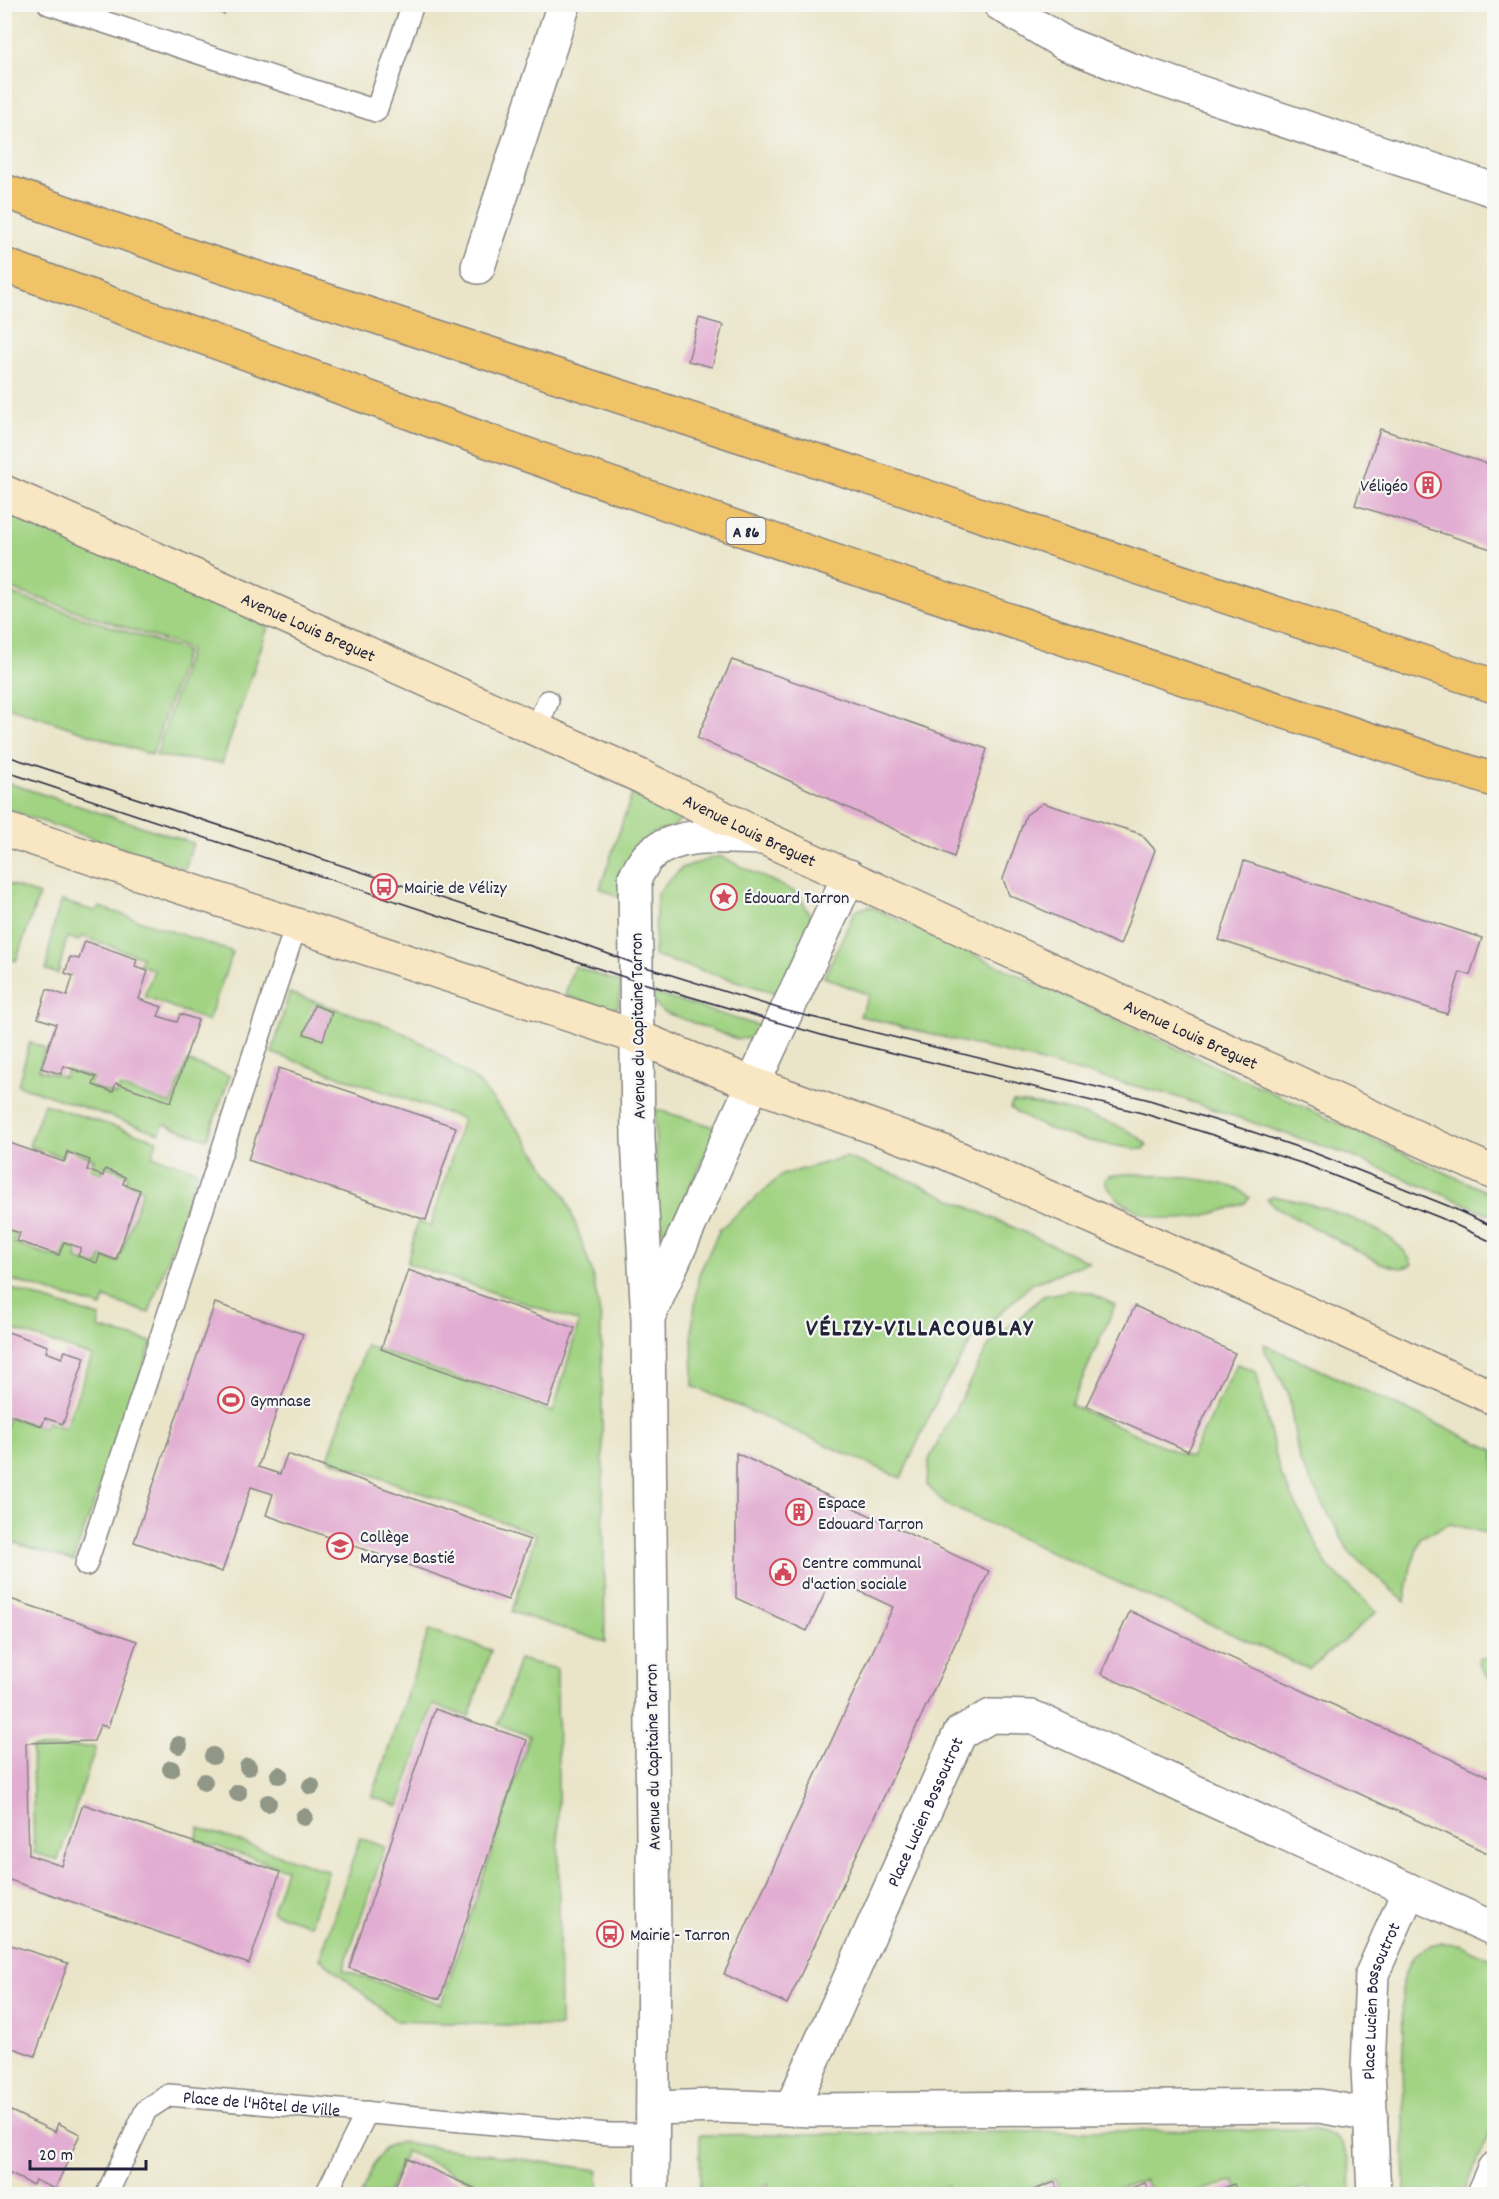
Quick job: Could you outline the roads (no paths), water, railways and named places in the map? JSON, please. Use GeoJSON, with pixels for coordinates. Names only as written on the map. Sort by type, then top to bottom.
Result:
{"type":"FeatureCollection","features":[{"type":"Feature","properties":{"kind":"highway"},"geometry":{"type":"LineString","coordinates":[[4,191],[193,256],[879,480],[1494,686]]}},
{"type":"Feature","properties":{"kind":"highway","name":"A 86"},"geometry":{"type":"LineString","coordinates":[[4,265],[484,440],[818,556],[1494,780]]}},
{"type":"Feature","properties":{"kind":"main road","name":"Avenue Louis Breguet"},"geometry":{"type":"LineString","coordinates":[[4,492],[226,589],[542,715],[639,776],[764,838],[1494,1173]]}},
{"type":"Feature","properties":{"kind":"main road"},"geometry":{"type":"LineString","coordinates":[[4,829],[637,1037],[753,1084],[944,1152],[1184,1257],[1494,1398]]}},
{"type":"Feature","properties":{"kind":"street"},"geometry":{"type":"LineString","coordinates":[[478,267],[564,4]]}},
{"type":"Feature","properties":{"kind":"street"},"geometry":{"type":"LineString","coordinates":[[1000,4],[1064,43],[1129,69],[1494,190]]}},
{"type":"Feature","properties":{"kind":"street","name":"Avenue du Capitaine Tarron"},"geometry":{"type":"LineString","coordinates":[[652,2194],[654,1944],[648,1319],[638,1139],[635,877],[649,855],[676,840],[706,837],[764,838]]}},
{"type":"Feature","properties":{"kind":"street","name":"Avenue du Capitaine Tarron"},"geometry":{"type":"LineString","coordinates":[[648,1319],[849,876]]}},
{"type":"Feature","properties":{"kind":"street","name":"Place Lucien Bossoutrot"},"geometry":{"type":"LineString","coordinates":[[791,2109],[960,1734],[991,1716],[1032,1717],[1494,1929]]}},
{"type":"Feature","properties":{"kind":"street","name":"Place Lucien Bossoutrot"},"geometry":{"type":"LineString","coordinates":[[1374,2194],[1368,2068],[1371,1974],[1409,1891]]}},
{"type":"Feature","properties":{"kind":"street"},"geometry":{"type":"LineString","coordinates":[[653,2121],[718,2106],[791,2109],[1319,2106],[1371,2115]]}},
{"type":"Feature","properties":{"kind":"street"},"geometry":{"type":"LineString","coordinates":[[1483,2194],[1494,2169]]}},
{"type":"Feature","properties":{"kind":"lane"},"geometry":{"type":"LineString","coordinates":[[49,4],[376,111],[413,4]]}},
{"type":"Feature","properties":{"kind":"lane"},"geometry":{"type":"LineString","coordinates":[[86,1565],[296,925]]}},
{"type":"Feature","properties":{"kind":"lane","name":"Place de l'Hôtel de Ville"},"geometry":{"type":"LineString","coordinates":[[107,2194],[146,2109],[169,2095],[609,2133],[653,2121]]}},
{"type":"Feature","properties":{"kind":"lane","name":"Place de l'Hôtel de Ville"},"geometry":{"type":"LineString","coordinates":[[326,2194],[367,2112]]}},
{"type":"Feature","properties":{"kind":"tram line"},"geometry":{"type":"LineString","coordinates":[[4,755],[570,940],[636,964],[787,1011],[1146,1099],[1253,1132],[1312,1152],[1446,1205],[1494,1227]]}},
{"type":"Feature","properties":{"kind":"tram line"},"geometry":{"type":"LineString","coordinates":[[4,771],[636,981],[835,1039],[1142,1113],[1248,1146],[1307,1165],[1441,1218],[1494,1243]]}},
{"type":"Feature","properties":{"kind":"place","name":"Véligéo"},"geometry":{"type":"Point","coordinates":[1428,485]}},
{"type":"Feature","properties":{"kind":"place","name":"Mairie de Vélizy"},"geometry":{"type":"Point","coordinates":[384,887]}},
{"type":"Feature","properties":{"kind":"place","name":"Édouard Tarron"},"geometry":{"type":"Point","coordinates":[724,897]}},
{"type":"Feature","properties":{"kind":"place","name":"Gymnase"},"geometry":{"type":"Point","coordinates":[231,1400]}},
{"type":"Feature","properties":{"kind":"place","name":"Espace Edouard Tarron"},"geometry":{"type":"Point","coordinates":[799,1512]}},
{"type":"Feature","properties":{"kind":"place","name":"Collège Maryse Bastié"},"geometry":{"type":"Point","coordinates":[340,1546]}},
{"type":"Feature","properties":{"kind":"place","name":"Centre communal d'action sociale"},"geometry":{"type":"Point","coordinates":[783,1572]}},
{"type":"Feature","properties":{"kind":"place","name":"Mairie - Tarron"},"geometry":{"type":"Point","coordinates":[610,1934]}},
{"type":"Feature","properties":{"kind":"district","name":"VÉLIZY-VILLACOUBLAY"},"geometry":{"type":"Point","coordinates":[920,1327]}}]}
